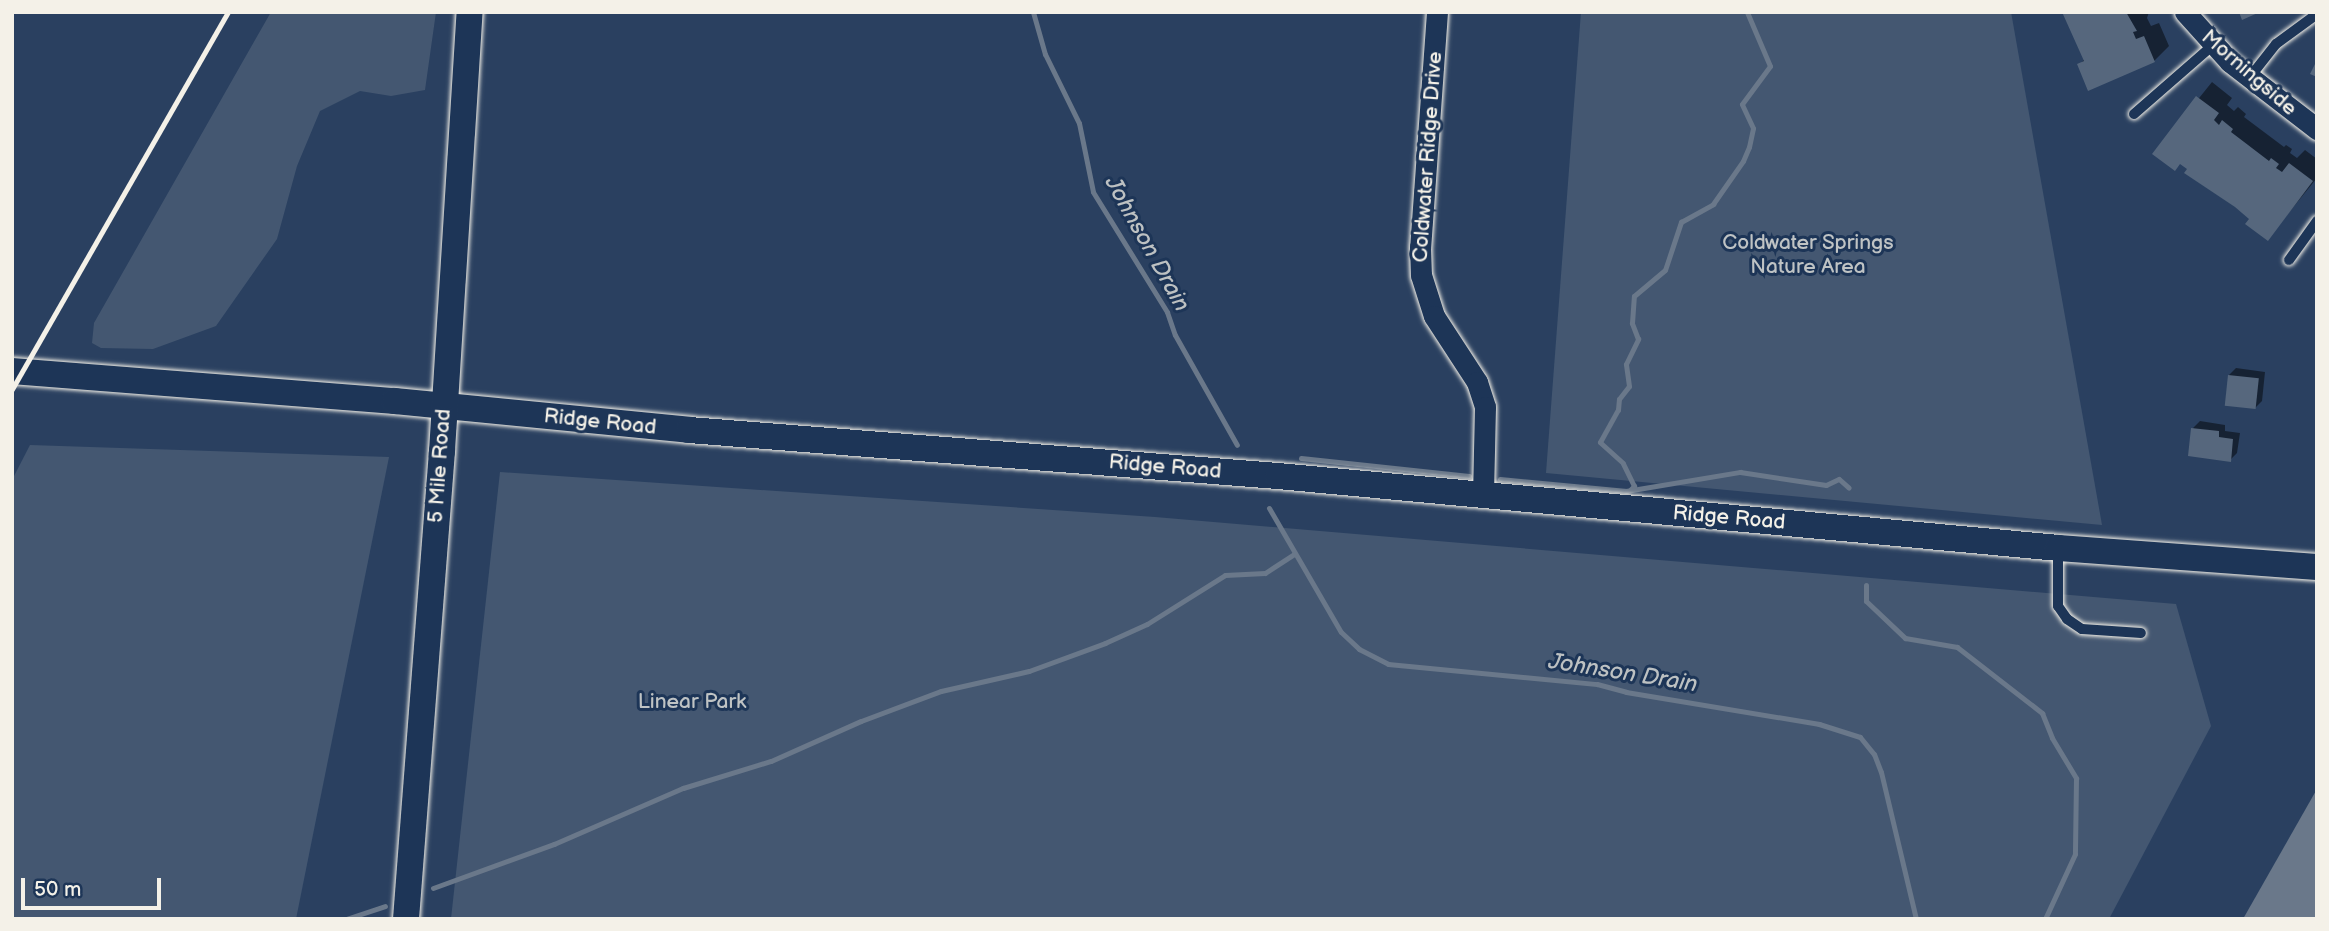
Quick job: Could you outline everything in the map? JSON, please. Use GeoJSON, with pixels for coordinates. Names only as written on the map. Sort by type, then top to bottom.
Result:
{"type":"FeatureCollection","features":[{"type":"Feature","properties":{"kind":"street","name":"5 Mile Road"},"geometry":{"type":"LineString","coordinates":[[406,919],[470,12]]}},
{"type":"Feature","properties":{"kind":"street","name":"Coldwater Ridge Drive"},"geometry":{"type":"LineString","coordinates":[[1437,12],[1420,247],[1421,275],[1434,316],[1482,394],[1487,422],[1483,495]]}},
{"type":"Feature","properties":{"kind":"street","name":"Morningside"},"geometry":{"type":"LineString","coordinates":[[2185,12],[2213,46],[2317,129]]}},
{"type":"Feature","properties":{"kind":"street","name":"Ridge Road"},"geometry":{"type":"LineString","coordinates":[[12,371],[1483,495],[2058,548],[2317,567]]}},
{"type":"Feature","properties":{"kind":"lane"},"geometry":{"type":"LineString","coordinates":[[2250,78],[2276,44],[2317,14]]}},
{"type":"Feature","properties":{"kind":"lane"},"geometry":{"type":"LineString","coordinates":[[2134,114],[2213,46]]}},
{"type":"Feature","properties":{"kind":"lane"},"geometry":{"type":"LineString","coordinates":[[2289,260],[2317,222]]}},
{"type":"Feature","properties":{"kind":"lane"},"geometry":{"type":"LineString","coordinates":[[2058,548],[2058,606],[2067,619],[2082,629],[2141,633]]}},
{"type":"Feature","properties":{"kind":"green space"},"geometry":{"type":"Polygon","coordinates":[[[271,12],[436,12],[425,90],[391,96],[360,91],[320,111],[297,166],[277,239],[216,326],[153,349],[101,348],[92,343],[94,323],[271,12]]]}},
{"type":"Feature","properties":{"kind":"green space","name":"Coldwater Springs Nature Area"},"geometry":{"type":"Polygon","coordinates":[[[1581,12],[2011,12],[2102,525],[1546,473],[1581,12]]]}},
{"type":"Feature","properties":{"kind":"green space"},"geometry":{"type":"Polygon","coordinates":[[[30,445],[389,457],[296,919],[12,919],[12,480],[30,445]]]}},
{"type":"Feature","properties":{"kind":"green space","name":"Linear Park"},"geometry":{"type":"Polygon","coordinates":[[[500,472],[1155,517],[2176,604],[2211,726],[2109,919],[451,919],[500,472]]]}},
{"type":"Feature","properties":{"kind":"shaded area"},"geometry":{"type":"Polygon","coordinates":[[[2317,789],[2317,919],[2243,919],[2317,789]]]}},
{"type":"Feature","properties":{"kind":"building"},"geometry":{"type":"Polygon","coordinates":[[[2062,12],[2126,12],[2137,31],[2133,32],[2136,39],[2144,36],[2155,62],[2088,91],[2077,64],[2084,61],[2062,12]]]}},
{"type":"Feature","properties":{"kind":"building"},"geometry":{"type":"Polygon","coordinates":[[[2239,12],[2260,12],[2242,20],[2239,12]]]}},
{"type":"Feature","properties":{"kind":"building"},"geometry":{"type":"Polygon","coordinates":[[[2317,60],[2317,77],[2310,74],[2317,60]]]}},
{"type":"Feature","properties":{"kind":"building"},"geometry":{"type":"Polygon","coordinates":[[[2196,96],[2219,113],[2214,120],[2219,125],[2222,120],[2233,129],[2231,132],[2269,161],[2271,158],[2279,164],[2276,168],[2282,172],[2289,163],[2313,181],[2268,241],[2245,224],[2249,219],[2235,207],[2184,173],[2187,169],[2180,164],[2175,171],[2152,154],[2196,96]]]}},
{"type":"Feature","properties":{"kind":"building"},"geometry":{"type":"Polygon","coordinates":[[[2228,375],[2259,378],[2256,409],[2225,406],[2228,375]]]}},
{"type":"Feature","properties":{"kind":"building"},"geometry":{"type":"Polygon","coordinates":[[[2191,428],[2219,431],[2219,437],[2233,439],[2231,462],[2188,456],[2191,428]]]}},
{"type":"Feature","properties":{"kind":"waterway","name":"Johnson Drain"},"geometry":{"type":"LineString","coordinates":[[1033,12],[1045,54],[1079,123],[1093,192],[1167,312],[1175,335],[1237,445]]}},
{"type":"Feature","properties":{"kind":"waterway"},"geometry":{"type":"LineString","coordinates":[[1630,490],[1634,486],[1623,463],[1600,442],[1618,410],[1619,399],[1629,386],[1626,364],[1638,339],[1632,323],[1634,296],[1665,270],[1681,222],[1713,204],[1743,161],[1749,147],[1753,128],[1742,104],[1770,66],[1747,12]]}},
{"type":"Feature","properties":{"kind":"waterway"},"geometry":{"type":"LineString","coordinates":[[1301,458],[1469,476]]}},
{"type":"Feature","properties":{"kind":"waterway"},"geometry":{"type":"LineString","coordinates":[[1500,479],[1626,491],[1740,472],[1826,485],[1839,479],[1849,488]]}},
{"type":"Feature","properties":{"kind":"waterway","name":"Johnson Drain"},"geometry":{"type":"LineString","coordinates":[[1269,508],[1341,632],[1359,649],[1388,664],[1597,684],[1626,692],[1819,724],[1860,737],[1874,754],[1881,772],[1916,919]]}},
{"type":"Feature","properties":{"kind":"waterway"},"geometry":{"type":"LineString","coordinates":[[433,888],[554,844],[683,788],[771,761],[861,721],[941,691],[1029,671],[1105,643],[1147,624],[1225,575],[1265,573],[1294,554]]}},
{"type":"Feature","properties":{"kind":"waterway"},"geometry":{"type":"LineString","coordinates":[[1866,585],[1866,601],[1905,638],[1957,647],[2042,713],[2052,738],[2076,778],[2075,854],[2045,919]]}},
{"type":"Feature","properties":{"kind":"waterway"},"geometry":{"type":"LineString","coordinates":[[346,919],[385,906]]}},
{"type":"Feature","properties":{"kind":"railway"},"geometry":{"type":"LineString","coordinates":[[12,389],[228,12]]}}]}
